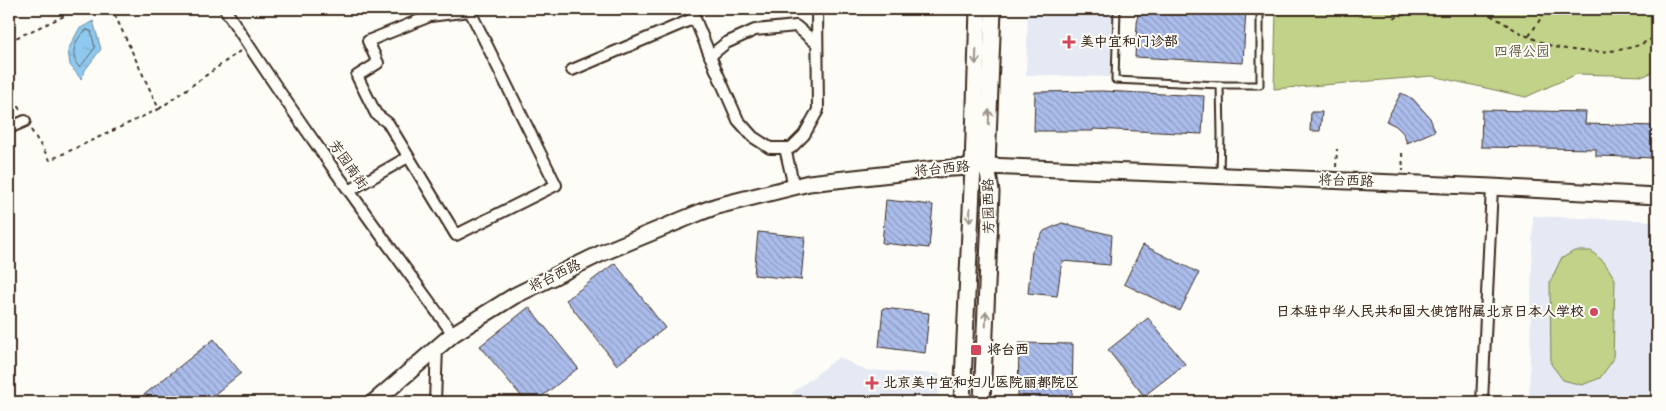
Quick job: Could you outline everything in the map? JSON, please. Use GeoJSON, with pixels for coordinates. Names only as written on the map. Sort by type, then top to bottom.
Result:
{"type":"FeatureCollection","features":[{"type":"Feature","properties":{"kind":"street","name":"芳园南街"},"geometry":{"type":"LineString","coordinates":[[225,9],[349,191],[452,334]]}},
{"type":"Feature","properties":{"kind":"street"},"geometry":{"type":"LineString","coordinates":[[572,70],[693,13],[738,120],[753,137],[770,148],[791,148],[804,135],[818,110],[817,9]]}},
{"type":"Feature","properties":{"kind":"street","name":"芳园西路"},"geometry":{"type":"LineString","coordinates":[[978,9],[980,166],[991,192],[982,402]]}},
{"type":"Feature","properties":{"kind":"street","name":"芳园西路"},"geometry":{"type":"LineString","coordinates":[[962,402],[992,9]]}},
{"type":"Feature","properties":{"kind":"street"},"geometry":{"type":"LineString","coordinates":[[470,10],[556,185],[456,235],[408,157],[388,123],[376,114],[357,76],[378,63],[368,41],[430,16],[470,10]]}},
{"type":"Feature","properties":{"kind":"street"},"geometry":{"type":"LineString","coordinates":[[710,56],[726,43],[756,30],[796,26],[816,43]]}},
{"type":"Feature","properties":{"kind":"street"},"geometry":{"type":"LineString","coordinates":[[9,128],[25,121]]}},
{"type":"Feature","properties":{"kind":"street"},"geometry":{"type":"LineString","coordinates":[[785,148],[794,187]]}},
{"type":"Feature","properties":{"kind":"street"},"geometry":{"type":"LineString","coordinates":[[349,191],[408,157]]}},
{"type":"Feature","properties":{"kind":"street","name":"将台西路"},"geometry":{"type":"LineString","coordinates":[[374,402],[452,334],[514,296],[602,252],[717,206],[809,183],[980,166],[1336,180],[1657,196]]}},
{"type":"Feature","properties":{"kind":"street"},"geometry":{"type":"LineString","coordinates":[[1482,402],[1492,187]]}},
{"type":"Feature","properties":{"kind":"street"},"geometry":{"type":"LineString","coordinates":[[435,402],[436,347]]}},
{"type":"Feature","properties":{"kind":"lane"},"geometry":{"type":"LineString","coordinates":[[1117,9],[1115,80],[1220,85],[1260,85],[1260,9]]}},
{"type":"Feature","properties":{"kind":"lane"},"geometry":{"type":"LineString","coordinates":[[1220,85],[1220,175]]}},
{"type":"Feature","properties":{"kind":"path"},"geometry":{"type":"LineString","coordinates":[[9,41],[73,12],[97,9]]}},
{"type":"Feature","properties":{"kind":"path"},"geometry":{"type":"LineString","coordinates":[[112,9],[159,110]]}},
{"type":"Feature","properties":{"kind":"path"},"geometry":{"type":"LineString","coordinates":[[1345,9],[1360,16]]}},
{"type":"Feature","properties":{"kind":"path"},"geometry":{"type":"LineString","coordinates":[[1394,18],[1422,9]]}},
{"type":"Feature","properties":{"kind":"path"},"geometry":{"type":"LineString","coordinates":[[1476,9],[1529,36],[1558,48],[1585,52],[1619,50],[1650,41],[1657,35]]}},
{"type":"Feature","properties":{"kind":"path"},"geometry":{"type":"LineString","coordinates":[[1529,36],[1543,15]]}},
{"type":"Feature","properties":{"kind":"path"},"geometry":{"type":"LineString","coordinates":[[9,84],[25,121],[50,160],[159,110],[248,45]]}},
{"type":"Feature","properties":{"kind":"path"},"geometry":{"type":"LineString","coordinates":[[1336,180],[1337,149]]}},
{"type":"Feature","properties":{"kind":"path"},"geometry":{"type":"LineString","coordinates":[[1402,153],[1403,183]]}},
{"type":"Feature","properties":{"kind":"shaded area","name":"美中宜和门诊部"},"geometry":{"type":"Polygon","coordinates":[[[1028,9],[1112,9],[1110,77],[1026,75],[1028,9]]]}},
{"type":"Feature","properties":{"kind":"shaded area","name":"日本驻中华人民共和国大使馆附属北京日本人学校"},"geometry":{"type":"Polygon","coordinates":[[[1533,216],[1657,221],[1657,402],[1529,402],[1533,216]]]}},
{"type":"Feature","properties":{"kind":"shaded area","name":"北京美中宜和妇儿医院丽都院区"},"geometry":{"type":"Polygon","coordinates":[[[839,357],[864,370],[940,374],[937,402],[799,402],[792,393],[839,357]]]}},
{"type":"Feature","properties":{"kind":"green space","name":"四得公园"},"geometry":{"type":"Polygon","coordinates":[[[1276,9],[1657,9],[1657,69],[1645,76],[1577,74],[1526,97],[1432,76],[1274,89],[1276,9]]]}},
{"type":"Feature","properties":{"kind":"green space"},"geometry":{"type":"Polygon","coordinates":[[[1574,251],[1591,251],[1604,262],[1615,279],[1613,360],[1600,378],[1582,385],[1563,380],[1551,364],[1550,282],[1561,259],[1574,251]]]}},
{"type":"Feature","properties":{"kind":"water"},"geometry":{"type":"Polygon","coordinates":[[[93,21],[101,49],[85,70],[81,79],[70,65],[68,50],[79,29],[93,21]]]}},
{"type":"Feature","properties":{"kind":"building"},"geometry":{"type":"Polygon","coordinates":[[[1138,9],[1246,9],[1243,63],[1135,57],[1138,9]]]}},
{"type":"Feature","properties":{"kind":"building"},"geometry":{"type":"Polygon","coordinates":[[[1102,91],[1204,96],[1202,134],[1093,129],[1093,131],[1034,131],[1035,92],[1102,91]]]}},
{"type":"Feature","properties":{"kind":"building"},"geometry":{"type":"Polygon","coordinates":[[[1401,93],[1413,99],[1430,118],[1435,131],[1407,143],[1403,133],[1396,126],[1386,121],[1401,93]]]}},
{"type":"Feature","properties":{"kind":"building"},"geometry":{"type":"Polygon","coordinates":[[[1482,110],[1586,112],[1585,124],[1657,126],[1657,158],[1596,156],[1596,149],[1481,147],[1482,110]]]}},
{"type":"Feature","properties":{"kind":"building"},"geometry":{"type":"Polygon","coordinates":[[[1311,112],[1322,112],[1320,131],[1310,131],[1311,112]]]}},
{"type":"Feature","properties":{"kind":"building"},"geometry":{"type":"Polygon","coordinates":[[[886,200],[933,205],[929,248],[882,243],[886,200]]]}},
{"type":"Feature","properties":{"kind":"building"},"geometry":{"type":"Polygon","coordinates":[[[1062,223],[1112,235],[1110,265],[1062,261],[1057,296],[1028,293],[1032,251],[1044,231],[1062,223]]]}},
{"type":"Feature","properties":{"kind":"building"},"geometry":{"type":"Polygon","coordinates":[[[758,232],[805,237],[801,280],[754,275],[758,232]]]}},
{"type":"Feature","properties":{"kind":"building"},"geometry":{"type":"Polygon","coordinates":[[[1143,245],[1199,273],[1180,311],[1124,284],[1143,245]]]}},
{"type":"Feature","properties":{"kind":"building"},"geometry":{"type":"Polygon","coordinates":[[[615,263],[665,328],[617,365],[566,300],[615,263]]]}},
{"type":"Feature","properties":{"kind":"building"},"geometry":{"type":"Polygon","coordinates":[[[529,307],[578,368],[535,402],[526,402],[480,346],[529,307]]]}},
{"type":"Feature","properties":{"kind":"building"},"geometry":{"type":"Polygon","coordinates":[[[883,308],[929,313],[925,353],[879,347],[883,308]]]}},
{"type":"Feature","properties":{"kind":"building"},"geometry":{"type":"Polygon","coordinates":[[[1148,318],[1185,364],[1144,396],[1108,350],[1148,318]]]}},
{"type":"Feature","properties":{"kind":"building"},"geometry":{"type":"Polygon","coordinates":[[[214,339],[241,373],[205,402],[135,402],[214,339]]]}},
{"type":"Feature","properties":{"kind":"building"},"geometry":{"type":"Polygon","coordinates":[[[1019,343],[1073,344],[1072,402],[1018,402],[1019,343]]]}},
{"type":"Feature","properties":{"kind":"place","name":"美中宜和门诊部"},"geometry":{"type":"Point","coordinates":[1069,42]}},
{"type":"Feature","properties":{"kind":"place","name":"日本驻中华人民共和国大使馆附属北京日本人学校"},"geometry":{"type":"Point","coordinates":[1594,312]}},
{"type":"Feature","properties":{"kind":"place","name":"将台西"},"geometry":{"type":"Point","coordinates":[976,350]}},
{"type":"Feature","properties":{"kind":"place","name":"北京美中宜和妇儿医院丽都院区"},"geometry":{"type":"Point","coordinates":[872,383]}}]}
